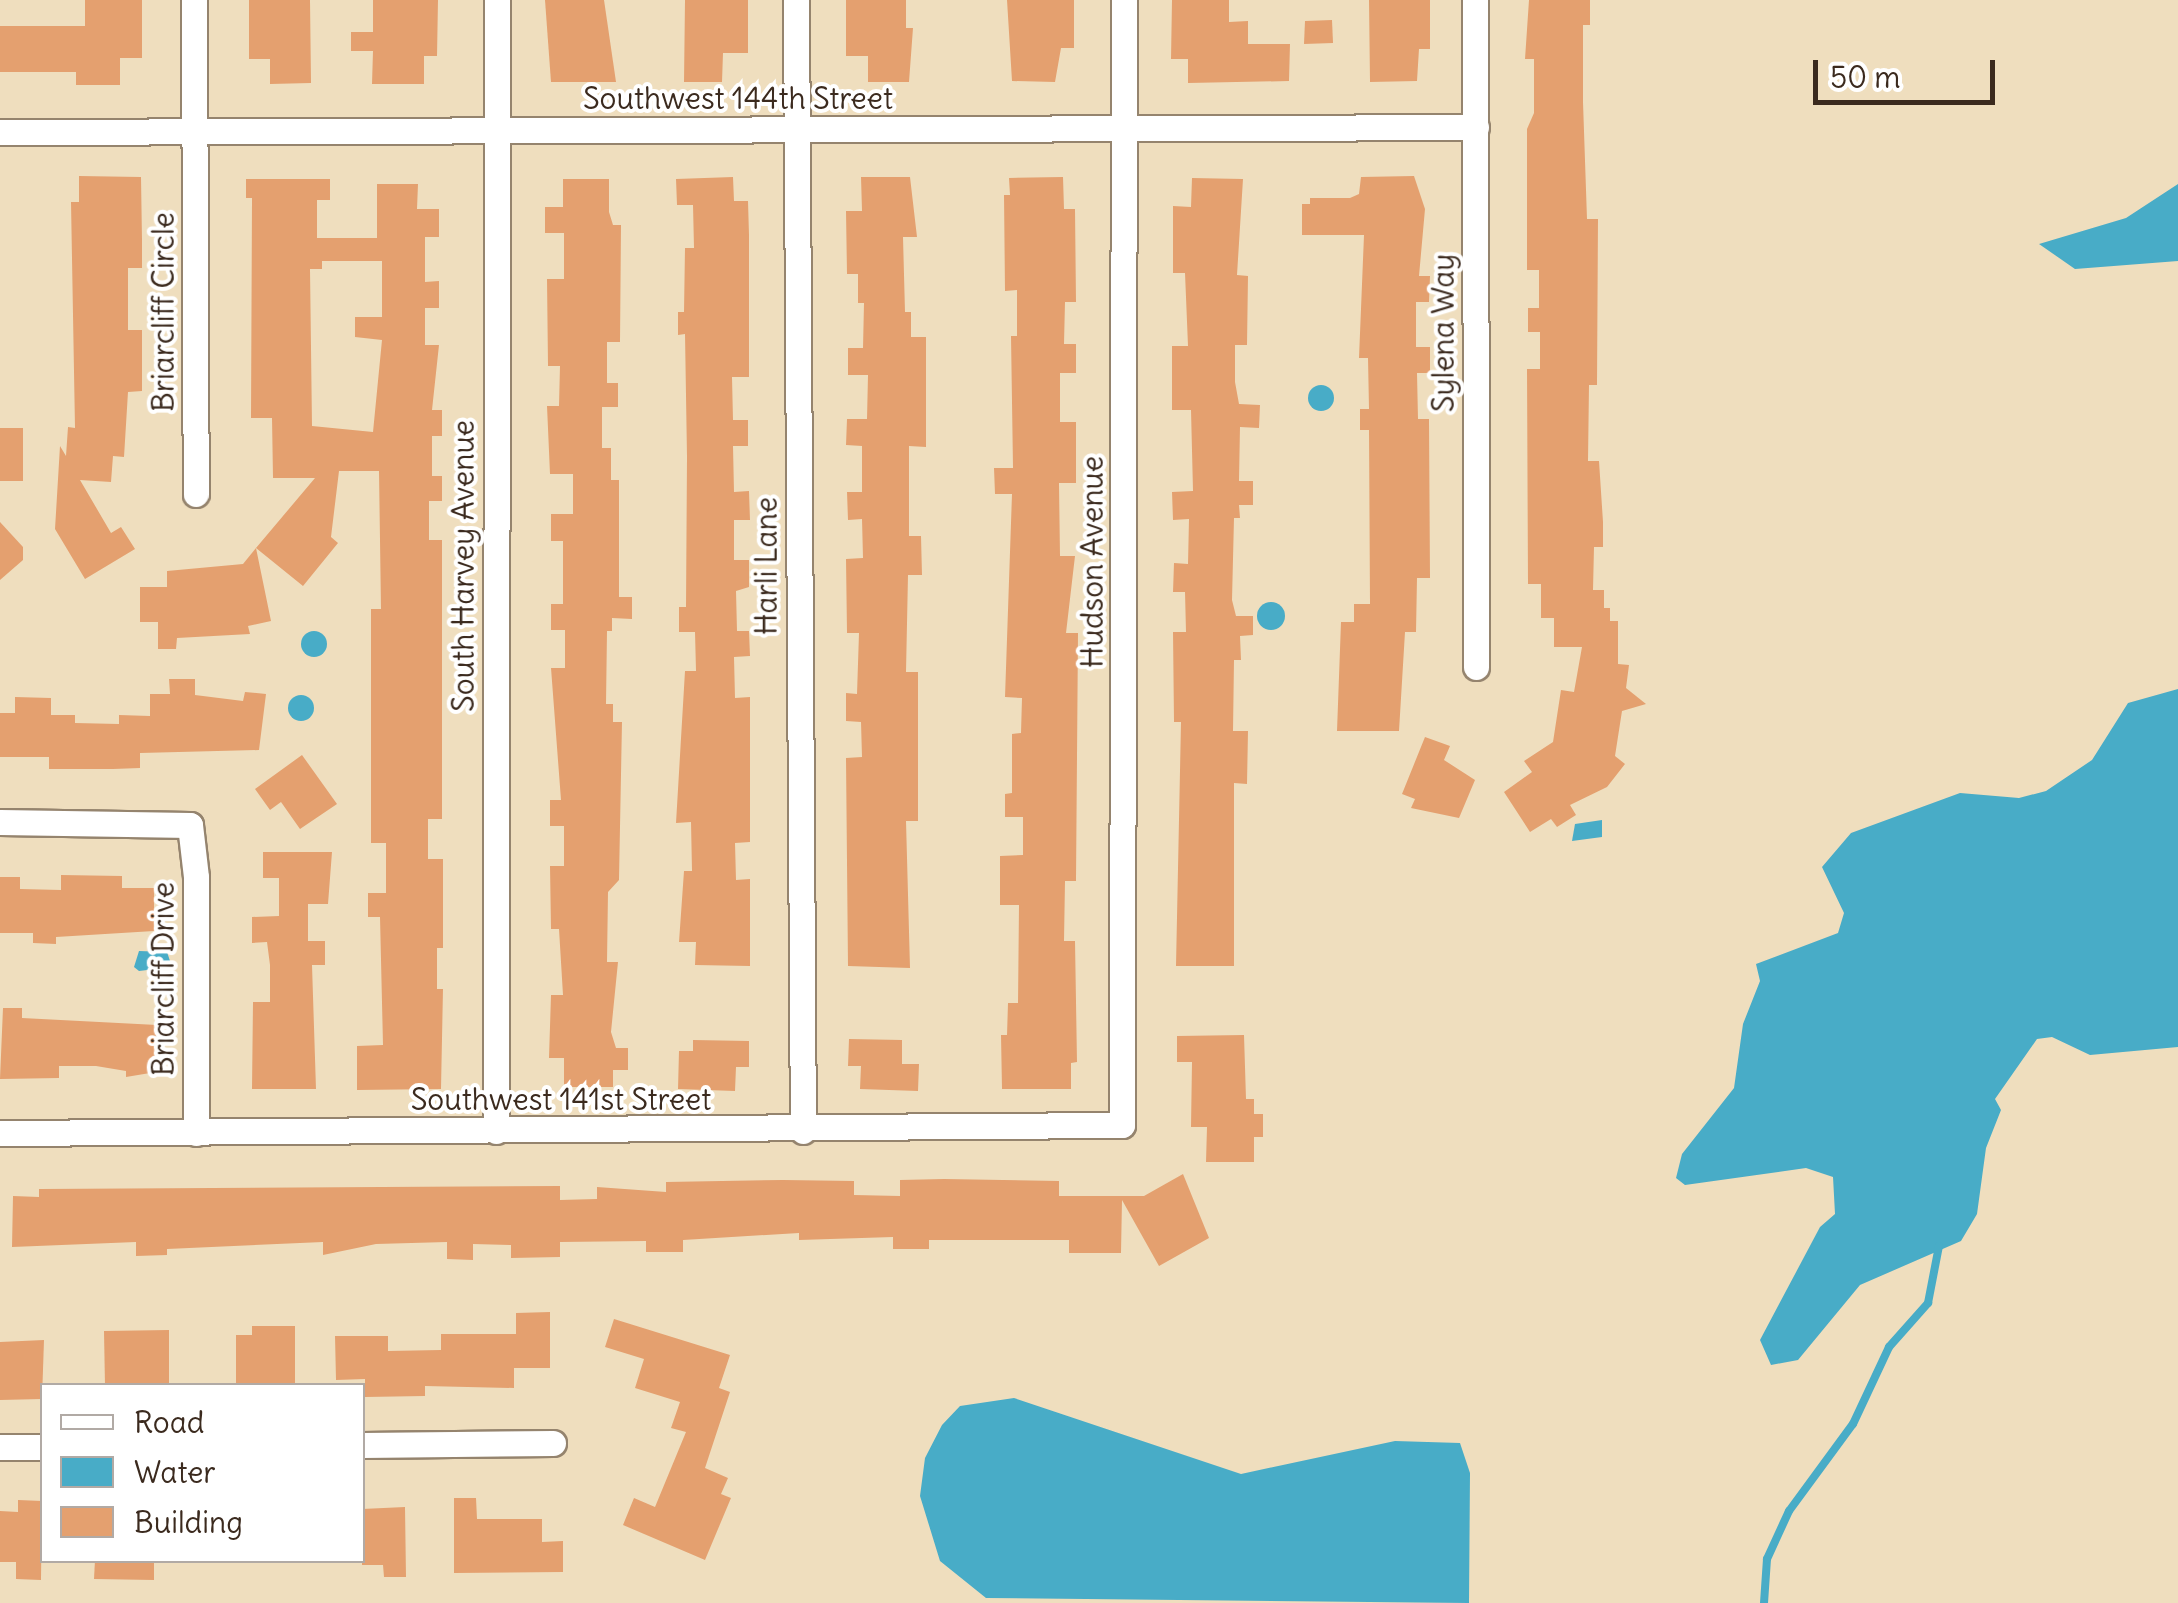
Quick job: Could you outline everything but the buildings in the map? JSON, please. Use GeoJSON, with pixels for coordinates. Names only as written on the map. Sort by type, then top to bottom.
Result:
{"type":"FeatureCollection","features":[{"type":"Feature","properties":{"kind":"street"},"geometry":{"type":"LineString","coordinates":[[194,0],[195,131]]}},
{"type":"Feature","properties":{"kind":"street","name":"South Harvey Avenue"},"geometry":{"type":"LineString","coordinates":[[496,1131],[497,0]]}},
{"type":"Feature","properties":{"kind":"street","name":"Harli Lane"},"geometry":{"type":"LineString","coordinates":[[796,0],[802,1131]]}},
{"type":"Feature","properties":{"kind":"street","name":"Hudson Avenue"},"geometry":{"type":"LineString","coordinates":[[1122,1125],[1124,0]]}},
{"type":"Feature","properties":{"kind":"street","name":"Sylena Way"},"geometry":{"type":"LineString","coordinates":[[1476,0],[1476,667]]}},
{"type":"Feature","properties":{"kind":"street","name":"Southwest 144th Street"},"geometry":{"type":"LineString","coordinates":[[0,132],[1476,127]]}},
{"type":"Feature","properties":{"kind":"street","name":"Briarcliff Circle"},"geometry":{"type":"LineString","coordinates":[[195,131],[196,494]]}},
{"type":"Feature","properties":{"kind":"street","name":"Briarcliff Drive"},"geometry":{"type":"LineString","coordinates":[[0,822],[190,825],[196,877],[196,1132]]}},
{"type":"Feature","properties":{"kind":"street","name":"Southwest 141st Street"},"geometry":{"type":"LineString","coordinates":[[0,1133],[802,1131],[1122,1125]]}},
{"type":"Feature","properties":{"kind":"street"},"geometry":{"type":"LineString","coordinates":[[365,1445],[553,1443]]}},
{"type":"Feature","properties":{"kind":"street"},"geometry":{"type":"LineString","coordinates":[[0,1447],[40,1447]]}},
{"type":"Feature","properties":{"kind":"water"},"geometry":{"type":"Polygon","coordinates":[[[2178,184],[2178,261],[2075,269],[2039,244],[2126,218],[2178,184]]]}},
{"type":"Feature","properties":{"kind":"water"},"geometry":{"type":"Polygon","coordinates":[[[1321,385],[1331,388],[1331,408],[1321,411],[1311,408],[1308,398],[1311,388],[1321,385]]]}},
{"type":"Feature","properties":{"kind":"water"},"geometry":{"type":"Polygon","coordinates":[[[1271,602],[1281,606],[1285,616],[1281,626],[1271,630],[1261,626],[1257,616],[1261,606],[1271,602]]]}},
{"type":"Feature","properties":{"kind":"water"},"geometry":{"type":"Polygon","coordinates":[[[314,631],[323,635],[327,644],[323,653],[314,657],[305,653],[301,644],[305,635],[314,631]]]}},
{"type":"Feature","properties":{"kind":"water"},"geometry":{"type":"Polygon","coordinates":[[[2178,689],[2178,1047],[2090,1055],[2052,1037],[2037,1039],[1995,1099],[2001,1110],[1986,1148],[1977,1214],[1961,1241],[1860,1285],[1798,1360],[1771,1365],[1760,1340],[1820,1227],[1835,1214],[1833,1177],[1806,1168],[1685,1185],[1676,1178],[1682,1154],[1734,1088],[1743,1024],[1760,981],[1756,964],[1838,933],[1844,913],[1822,867],[1851,833],[1960,793],[2019,798],[2046,791],[2092,760],[2128,703],[2178,689]]]}},
{"type":"Feature","properties":{"kind":"water"},"geometry":{"type":"Polygon","coordinates":[[[301,695],[311,698],[311,718],[301,721],[291,718],[288,708],[291,698],[301,695]]]}},
{"type":"Feature","properties":{"kind":"water"},"geometry":{"type":"Polygon","coordinates":[[[1602,820],[1602,837],[1572,841],[1575,824],[1602,820]]]}},
{"type":"Feature","properties":{"kind":"water"},"geometry":{"type":"Polygon","coordinates":[[[139,951],[167,952],[172,967],[139,971],[134,967],[139,951]]]}},
{"type":"Feature","properties":{"kind":"water"},"geometry":{"type":"Polygon","coordinates":[[[1014,1398],[1241,1474],[1395,1441],[1460,1443],[1470,1473],[1469,1603],[986,1598],[940,1561],[920,1496],[925,1458],[942,1425],[960,1406],[1014,1398]]]}},
{"type":"Feature","properties":{"kind":"waterway"},"geometry":{"type":"LineString","coordinates":[[1764,1603],[1767,1559],[1789,1511],[1853,1424],[1889,1347],[1928,1303],[1939,1246]]}}]}
